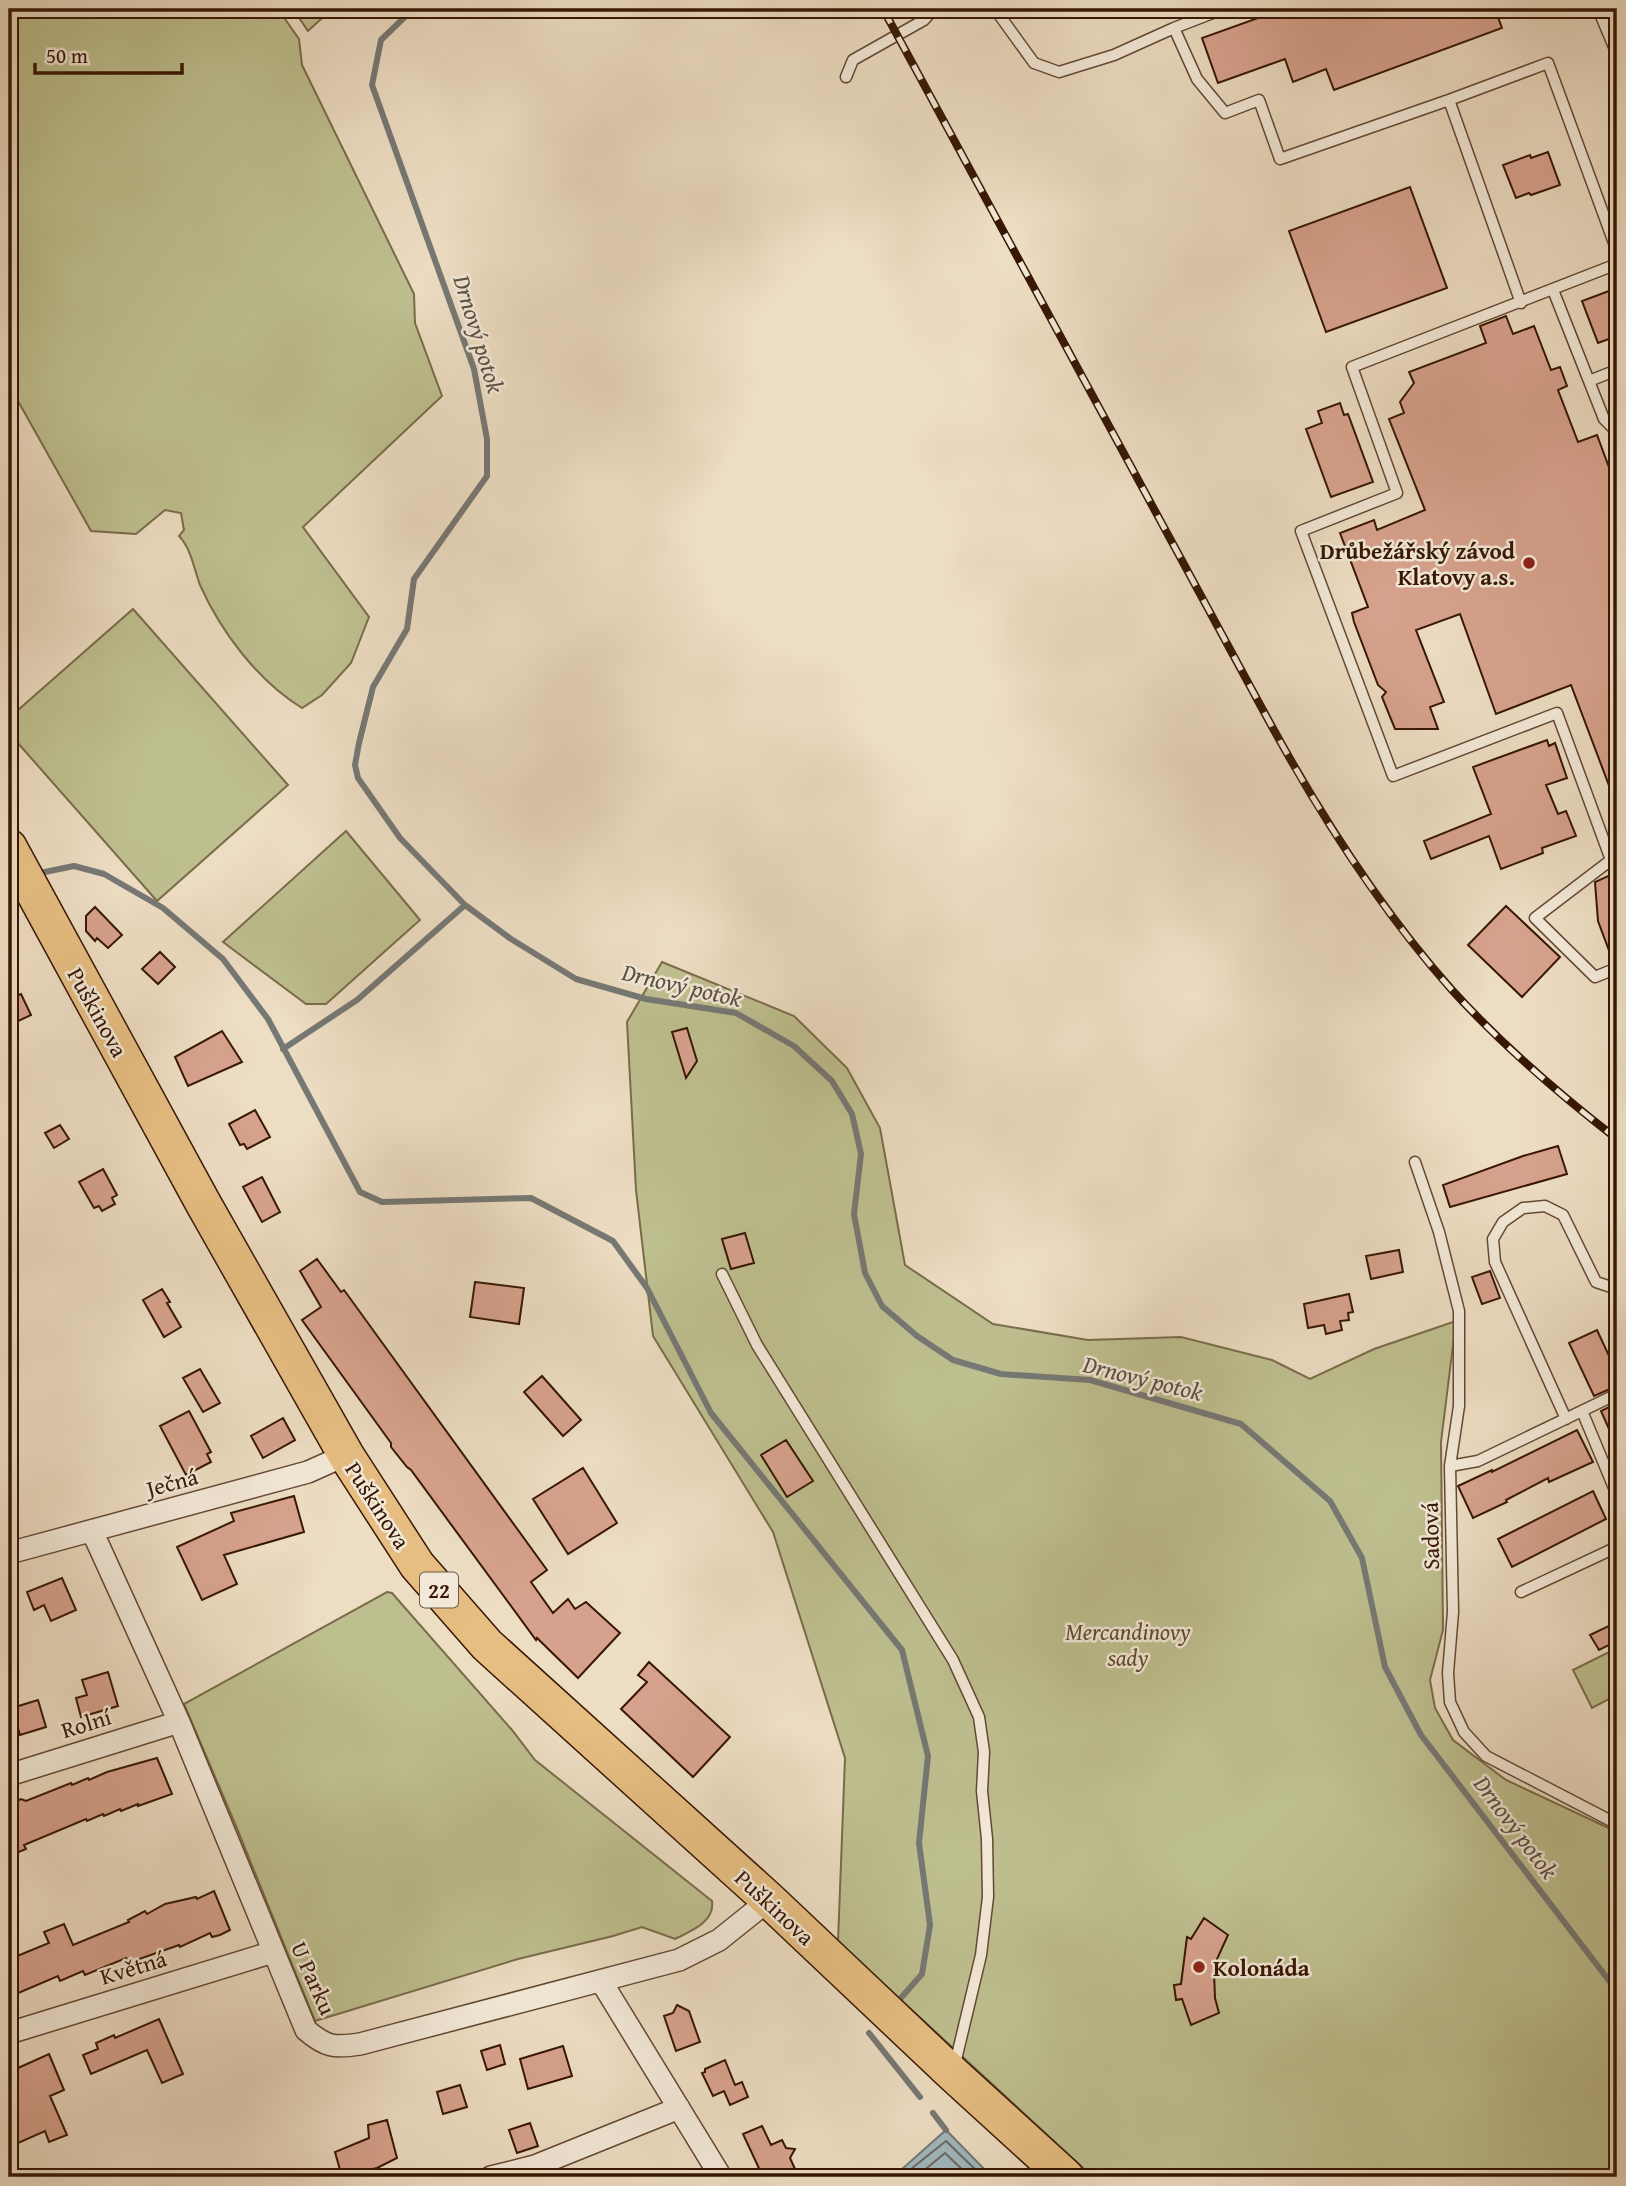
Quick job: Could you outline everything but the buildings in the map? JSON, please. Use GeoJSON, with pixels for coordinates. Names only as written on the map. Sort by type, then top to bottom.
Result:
{"type":"FeatureCollection","features":[{"type":"Feature","properties":{"kind":"main road","name":"Puškinova"},"geometry":{"type":"LineString","coordinates":[[9,847],[196,1191],[346,1455],[417,1565],[487,1644],[769,1900],[1066,2177]]}},
{"type":"Feature","properties":{"kind":"street","name":"Ječná"},"geometry":{"type":"LineString","coordinates":[[9,1553],[307,1472],[346,1455]]}},
{"type":"Feature","properties":{"kind":"street","name":"U Parku"},"geometry":{"type":"LineString","coordinates":[[92,1531],[179,1722],[306,2030],[321,2043],[338,2048],[360,2044],[679,1960],[719,1940],[769,1900]]}},
{"type":"Feature","properties":{"kind":"street","name":"Rolní"},"geometry":{"type":"LineString","coordinates":[[9,1775],[179,1722]]}},
{"type":"Feature","properties":{"kind":"street","name":"Květná"},"geometry":{"type":"LineString","coordinates":[[9,2033],[273,1952]]}},
{"type":"Feature","properties":{"kind":"street"},"geometry":{"type":"LineString","coordinates":[[601,1981],[721,2177]]}},
{"type":"Feature","properties":{"kind":"street"},"geometry":{"type":"LineString","coordinates":[[491,2177],[535,2166],[679,2108]]}},
{"type":"Feature","properties":{"kind":"lane"},"geometry":{"type":"LineString","coordinates":[[846,77],[853,60],[924,20],[933,10],[940,9]]}},
{"type":"Feature","properties":{"kind":"lane"},"geometry":{"type":"LineString","coordinates":[[995,9],[1034,63],[1059,72],[1114,55],[1223,9]]}},
{"type":"Feature","properties":{"kind":"lane"},"geometry":{"type":"LineString","coordinates":[[1598,9],[1617,54]]}},
{"type":"Feature","properties":{"kind":"lane"},"geometry":{"type":"LineString","coordinates":[[1174,28],[1197,79],[1225,113],[1259,100],[1280,159],[1548,63],[1617,251]]}},
{"type":"Feature","properties":{"kind":"lane"},"geometry":{"type":"LineString","coordinates":[[1449,100],[1521,303]]}},
{"type":"Feature","properties":{"kind":"lane"},"geometry":{"type":"LineString","coordinates":[[1617,264],[1352,367],[1397,493],[1301,531],[1393,776],[1557,713],[1611,860],[1535,918],[1595,977],[1617,968]]}},
{"type":"Feature","properties":{"kind":"lane"},"geometry":{"type":"LineString","coordinates":[[1553,290],[1604,419],[1617,432]]}},
{"type":"Feature","properties":{"kind":"lane"},"geometry":{"type":"LineString","coordinates":[[1589,381],[1617,370]]}},
{"type":"Feature","properties":{"kind":"lane","name":"Sadová"},"geometry":{"type":"LineString","coordinates":[[1415,1162],[1439,1232],[1459,1311],[1459,1406],[1450,1466],[1453,1612],[1448,1673],[1450,1702],[1464,1732],[1486,1756],[1617,1824]]}},
{"type":"Feature","properties":{"kind":"lane"},"geometry":{"type":"LineString","coordinates":[[1566,1419],[1495,1262],[1493,1240],[1503,1222],[1523,1208],[1545,1206],[1563,1215],[1596,1282],[1617,1289]]}},
{"type":"Feature","properties":{"kind":"lane"},"geometry":{"type":"LineString","coordinates":[[722,1274],[757,1345],[953,1660],[979,1717],[984,1752],[982,1791],[987,1839],[988,1897],[981,1955],[953,2074]]}},
{"type":"Feature","properties":{"kind":"lane"},"geometry":{"type":"LineString","coordinates":[[1450,1466],[1478,1461],[1617,1394]]}},
{"type":"Feature","properties":{"kind":"lane"},"geometry":{"type":"LineString","coordinates":[[1582,1411],[1617,1495]]}},
{"type":"Feature","properties":{"kind":"lane"},"geometry":{"type":"LineString","coordinates":[[1521,1592],[1617,1547]]}},
{"type":"Feature","properties":{"kind":"green space"},"geometry":{"type":"Polygon","coordinates":[[[9,9],[278,9],[299,39],[302,65],[414,294],[415,323],[442,396],[303,527],[369,617],[351,663],[322,695],[302,708],[256,670],[219,620],[200,585],[192,559],[179,536],[184,530],[181,513],[165,510],[136,534],[91,531],[9,385],[9,9]]]}},
{"type":"Feature","properties":{"kind":"green space"},"geometry":{"type":"Polygon","coordinates":[[[293,9],[332,9],[308,31],[293,9]]]}},
{"type":"Feature","properties":{"kind":"green space"},"geometry":{"type":"Polygon","coordinates":[[[133,609],[288,785],[157,901],[9,733],[9,718],[133,609]]]}},
{"type":"Feature","properties":{"kind":"green space"},"geometry":{"type":"Polygon","coordinates":[[[346,831],[420,920],[326,1004],[306,1004],[223,942],[346,831]]]}},
{"type":"Feature","properties":{"kind":"green space","name":"Mercandinovy sady"},"geometry":{"type":"Polygon","coordinates":[[[662,962],[794,1016],[847,1068],[880,1128],[905,1265],[993,1324],[1088,1340],[1181,1337],[1272,1360],[1310,1379],[1374,1349],[1456,1321],[1441,1442],[1443,1630],[1430,1680],[1435,1708],[1453,1740],[1506,1780],[1617,1832],[1617,2177],[1093,2177],[838,1942],[845,1758],[773,1532],[653,1336],[636,1190],[627,1022],[662,962]]]}},
{"type":"Feature","properties":{"kind":"green space"},"geometry":{"type":"Polygon","coordinates":[[[387,1592],[392,1593],[535,1760],[712,1901],[710,1915],[706,1920],[675,1939],[642,1927],[518,1959],[315,2021],[184,1704],[387,1592]]]}},
{"type":"Feature","properties":{"kind":"green space"},"geometry":{"type":"Polygon","coordinates":[[[1617,1648],[1617,1695],[1592,1708],[1573,1670],[1617,1648]]]}},
{"type":"Feature","properties":{"kind":"water"},"geometry":{"type":"Polygon","coordinates":[[[946,2130],[992,2177],[885,2177],[901,2170],[946,2130]]]}},
{"type":"Feature","properties":{"kind":"waterway","name":"Drnový potok"},"geometry":{"type":"LineString","coordinates":[[413,9],[381,40],[372,85],[474,369],[487,439],[487,476],[414,579],[407,629],[373,687],[355,765],[358,778],[400,838],[465,905],[511,939],[576,979],[646,999],[736,1013],[794,1046],[832,1081],[852,1114],[861,1154],[854,1214],[865,1273],[882,1306],[917,1336],[953,1360],[1001,1374],[1090,1380],[1241,1424],[1330,1501],[1362,1558],[1385,1667],[1421,1735],[1617,1991]]}},
{"type":"Feature","properties":{"kind":"waterway"},"geometry":{"type":"LineString","coordinates":[[35,874],[74,866],[104,874],[163,908],[223,959],[268,1019],[360,1192],[382,1202],[531,1198],[613,1241],[647,1288],[711,1413],[902,1650],[928,1756],[919,1843],[930,1925],[922,1974],[900,1999]]}},
{"type":"Feature","properties":{"kind":"waterway"},"geometry":{"type":"LineString","coordinates":[[283,1049],[357,1000],[465,905]]}},
{"type":"Feature","properties":{"kind":"waterway"},"geometry":{"type":"LineString","coordinates":[[869,2033],[920,2097]]}},
{"type":"Feature","properties":{"kind":"waterway"},"geometry":{"type":"LineString","coordinates":[[933,2113],[946,2130]]}},
{"type":"Feature","properties":{"kind":"waterway"},"geometry":{"type":"LineString","coordinates":[[1116,2177],[1131,2171],[1146,2177]]}},
{"type":"Feature","properties":{"kind":"railway"},"geometry":{"type":"LineString","coordinates":[[883,9],[1270,723],[1310,794],[1354,862],[1401,928],[1452,990],[1532,1068],[1617,1139]]}},
{"type":"Feature","properties":{"kind":"place","name":"Drůbežářský závod Klatovy a.s."},"geometry":{"type":"Point","coordinates":[1529,563]}},
{"type":"Feature","properties":{"kind":"place","name":"Kolonáda"},"geometry":{"type":"Point","coordinates":[1199,1967]}}]}
